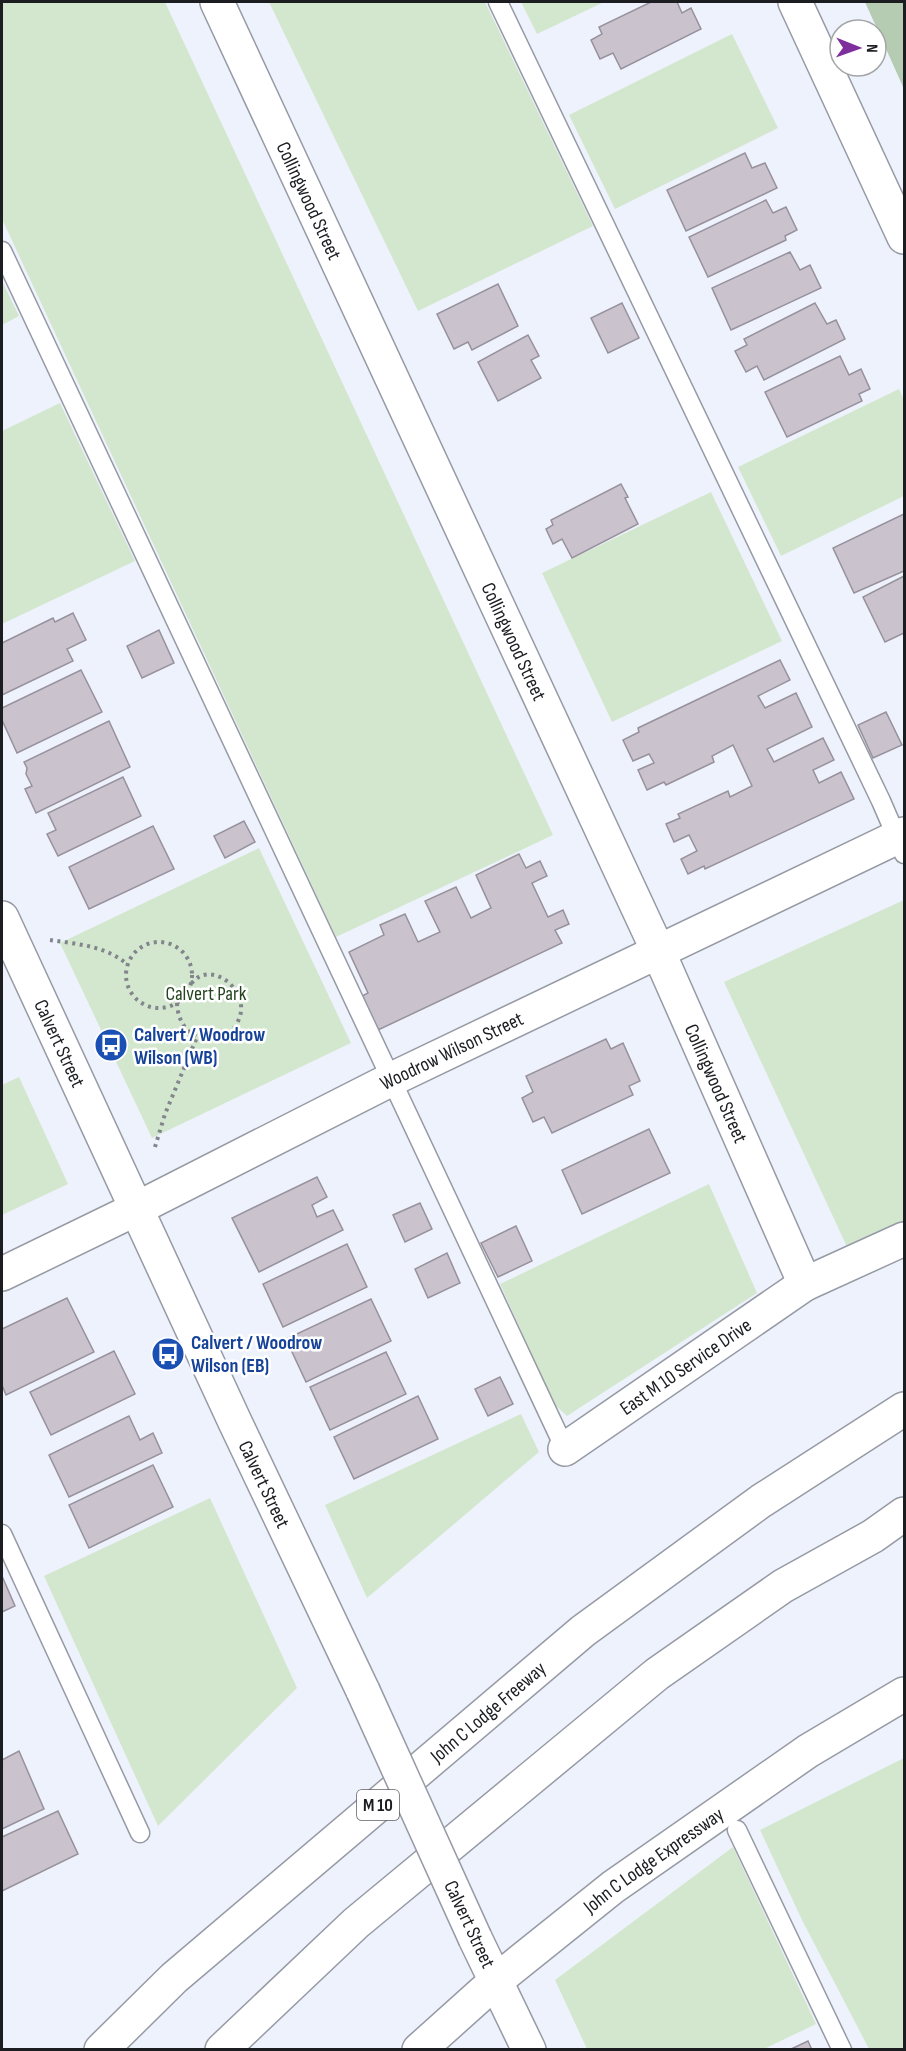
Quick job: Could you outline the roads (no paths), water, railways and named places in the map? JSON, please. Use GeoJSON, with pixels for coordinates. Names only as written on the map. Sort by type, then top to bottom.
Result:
{"type":"FeatureCollection","features":[{"type":"Feature","properties":{"kind":"main road","name":"Collingwood Street"},"geometry":{"type":"LineString","coordinates":[[217,2],[658,951],[805,1284]]}},
{"type":"Feature","properties":{"kind":"main road"},"geometry":{"type":"LineString","coordinates":[[795,2],[904,237]]}},
{"type":"Feature","properties":{"kind":"main road","name":"Woodrow Wilson Street"},"geometry":{"type":"LineString","coordinates":[[2,1274],[390,1080],[658,951],[902,842]]}},
{"type":"Feature","properties":{"kind":"main road","name":"Calvert Street"},"geometry":{"type":"LineString","coordinates":[[2,918],[363,1691],[475,1938],[529,2049]]}},
{"type":"Feature","properties":{"kind":"main road"},"geometry":{"type":"LineString","coordinates":[[805,1284],[904,1239]]}},
{"type":"Feature","properties":{"kind":"main road","name":"East M 10 Service Drive"},"geometry":{"type":"LineString","coordinates":[[565,1449],[805,1284]]}},
{"type":"Feature","properties":{"kind":"main road"},"geometry":{"type":"LineString","coordinates":[[851,1444],[904,1397]]}},
{"type":"Feature","properties":{"kind":"main road","name":"John C Lodge Freeway"},"geometry":{"type":"LineString","coordinates":[[101,2049],[174,1978],[583,1631],[761,1502],[904,1409]]}},
{"type":"Feature","properties":{"kind":"main road"},"geometry":{"type":"LineString","coordinates":[[222,2049],[356,1923],[657,1674],[783,1586],[873,1536],[904,1514]]}},
{"type":"Feature","properties":{"kind":"main road","name":"John C Lodge Expressway"},"geometry":{"type":"LineString","coordinates":[[419,2049],[496,1980],[613,1887],[808,1751],[904,1694]]}},
{"type":"Feature","properties":{"kind":"lane"},"geometry":{"type":"LineString","coordinates":[[498,2],[902,842]]}},
{"type":"Feature","properties":{"kind":"lane"},"geometry":{"type":"LineString","coordinates":[[2,251],[565,1449]]}},
{"type":"Feature","properties":{"kind":"lane"},"geometry":{"type":"LineString","coordinates":[[2,1534],[140,1833]]}},
{"type":"Feature","properties":{"kind":"lane"},"geometry":{"type":"LineString","coordinates":[[737,1830],[842,2049]]}},
{"type":"Feature","properties":{"kind":"place","name":"Calvert / Woodrow Wilson (WB)"},"geometry":{"type":"Point","coordinates":[111,1045]}},
{"type":"Feature","properties":{"kind":"place","name":"Calvert / Woodrow Wilson (EB)"},"geometry":{"type":"Point","coordinates":[168,1354]}},
{"type":"Feature","properties":{"kind":"park label","name":"Calvert Park"},"geometry":{"type":"Point","coordinates":[206,993]}}]}
